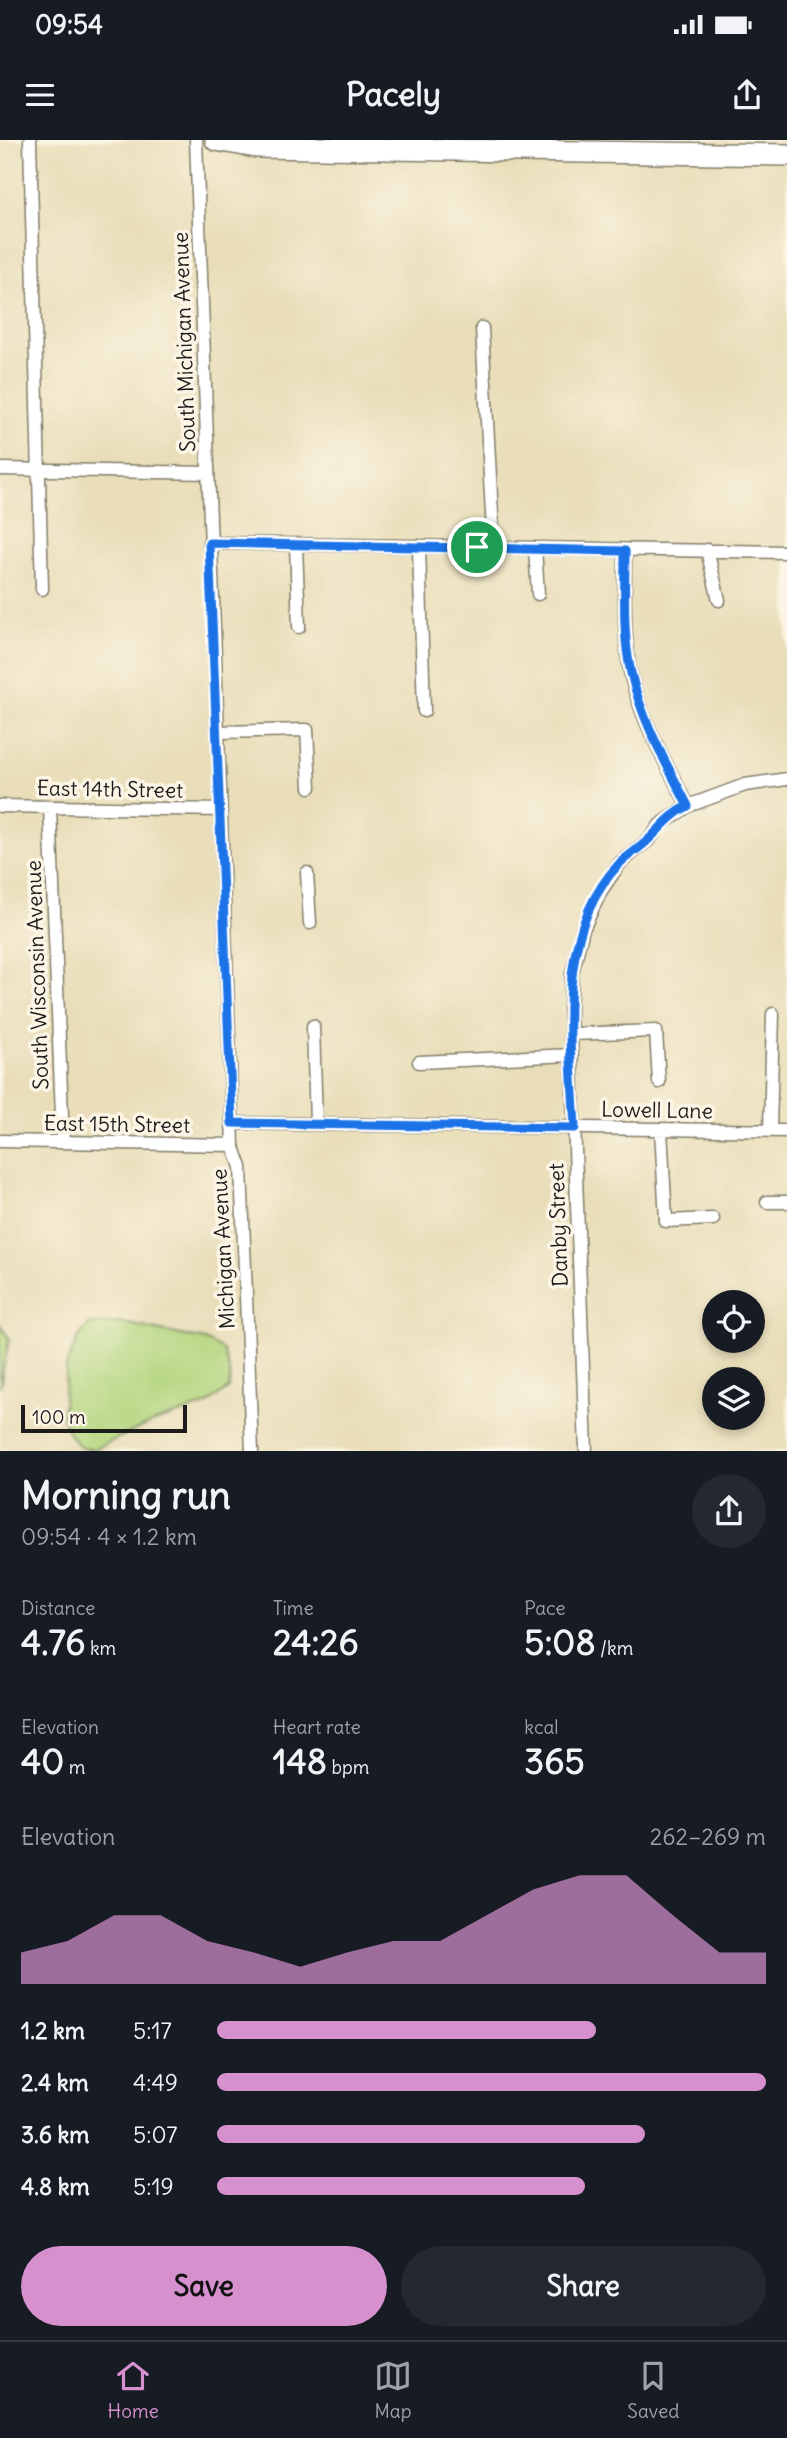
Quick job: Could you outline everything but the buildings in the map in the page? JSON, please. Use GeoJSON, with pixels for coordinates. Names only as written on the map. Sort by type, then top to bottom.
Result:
{"type":"FeatureCollection","features":[{"type":"Feature","properties":{"kind":"main road"},"geometry":{"type":"LineString","coordinates":[[216,140],[256,147],[787,155]]}},
{"type":"Feature","properties":{"kind":"street"},"geometry":{"type":"LineString","coordinates":[[30,140],[42,589]]}},
{"type":"Feature","properties":{"kind":"street","name":"South Michigan Avenue"},"geometry":{"type":"LineString","coordinates":[[196,140],[209,543]]}},
{"type":"Feature","properties":{"kind":"street"},"geometry":{"type":"LineString","coordinates":[[482,328],[493,533]]}},
{"type":"Feature","properties":{"kind":"street"},"geometry":{"type":"LineString","coordinates":[[0,469],[208,473]]}},
{"type":"Feature","properties":{"kind":"street"},"geometry":{"type":"LineString","coordinates":[[209,543],[787,552]]}},
{"type":"Feature","properties":{"kind":"street","name":"Michigan Avenue"},"geometry":{"type":"LineString","coordinates":[[209,543],[233,1145],[241,1167],[252,1451]]}},
{"type":"Feature","properties":{"kind":"street"},"geometry":{"type":"LineString","coordinates":[[296,545],[299,627]]}},
{"type":"Feature","properties":{"kind":"street"},"geometry":{"type":"LineString","coordinates":[[419,547],[424,711]]}},
{"type":"Feature","properties":{"kind":"street"},"geometry":{"type":"LineString","coordinates":[[536,548],[538,594]]}},
{"type":"Feature","properties":{"kind":"street"},"geometry":{"type":"LineString","coordinates":[[707,550],[719,600]]}},
{"type":"Feature","properties":{"kind":"street"},"geometry":{"type":"LineString","coordinates":[[625,551],[625,620],[630,672],[646,722],[688,806]]}},
{"type":"Feature","properties":{"kind":"street"},"geometry":{"type":"LineString","coordinates":[[218,732],[307,730],[310,787]]}},
{"type":"Feature","properties":{"kind":"street","name":"Danby Street"},"geometry":{"type":"LineString","coordinates":[[586,1451],[571,1034],[572,972],[579,939],[593,904],[620,863],[649,839],[660,825],[688,806],[745,785],[787,779]]}},
{"type":"Feature","properties":{"kind":"street","name":"East 14th Street"},"geometry":{"type":"LineString","coordinates":[[0,806],[220,810]]}},
{"type":"Feature","properties":{"kind":"street","name":"South Wisconsin Avenue"},"geometry":{"type":"LineString","coordinates":[[50,807],[63,1142]]}},
{"type":"Feature","properties":{"kind":"street"},"geometry":{"type":"LineString","coordinates":[[307,873],[310,923]]}},
{"type":"Feature","properties":{"kind":"street"},"geometry":{"type":"LineString","coordinates":[[770,1130],[773,1014]]}},
{"type":"Feature","properties":{"kind":"street"},"geometry":{"type":"LineString","coordinates":[[313,1026],[316,1124]]}},
{"type":"Feature","properties":{"kind":"street"},"geometry":{"type":"LineString","coordinates":[[571,1034],[656,1031],[659,1082]]}},
{"type":"Feature","properties":{"kind":"street"},"geometry":{"type":"LineString","coordinates":[[419,1062],[572,1055]]}},
{"type":"Feature","properties":{"kind":"street","name":"Lowell Lane"},"geometry":{"type":"LineString","coordinates":[[232,1123],[787,1131]]}},
{"type":"Feature","properties":{"kind":"street"},"geometry":{"type":"LineString","coordinates":[[662,1129],[666,1221],[713,1219]]}},
{"type":"Feature","properties":{"kind":"street","name":"East 15th Street"},"geometry":{"type":"LineString","coordinates":[[0,1141],[233,1145]]}},
{"type":"Feature","properties":{"kind":"street"},"geometry":{"type":"LineString","coordinates":[[766,1202],[787,1202]]}},
{"type":"Feature","properties":{"kind":"green space"},"geometry":{"type":"Polygon","coordinates":[[[123,1323],[205,1340],[223,1350],[230,1375],[229,1388],[206,1405],[151,1423],[94,1449],[81,1448],[69,1434],[62,1415],[67,1362],[80,1335],[90,1324],[123,1323]]]}},
{"type":"Feature","properties":{"kind":"green space"},"geometry":{"type":"Polygon","coordinates":[[[0,1324],[9,1339],[0,1387],[0,1324]]]}},
{"type":"Feature","properties":{"kind":"route"},"geometry":{"type":"LineString","coordinates":[[209,543],[477,547],[625,551],[625,620],[630,672],[646,722],[688,806],[660,825],[649,839],[620,863],[593,904],[583,929],[576,950],[570,990],[575,1128],[232,1123],[209,543]]}}]}
